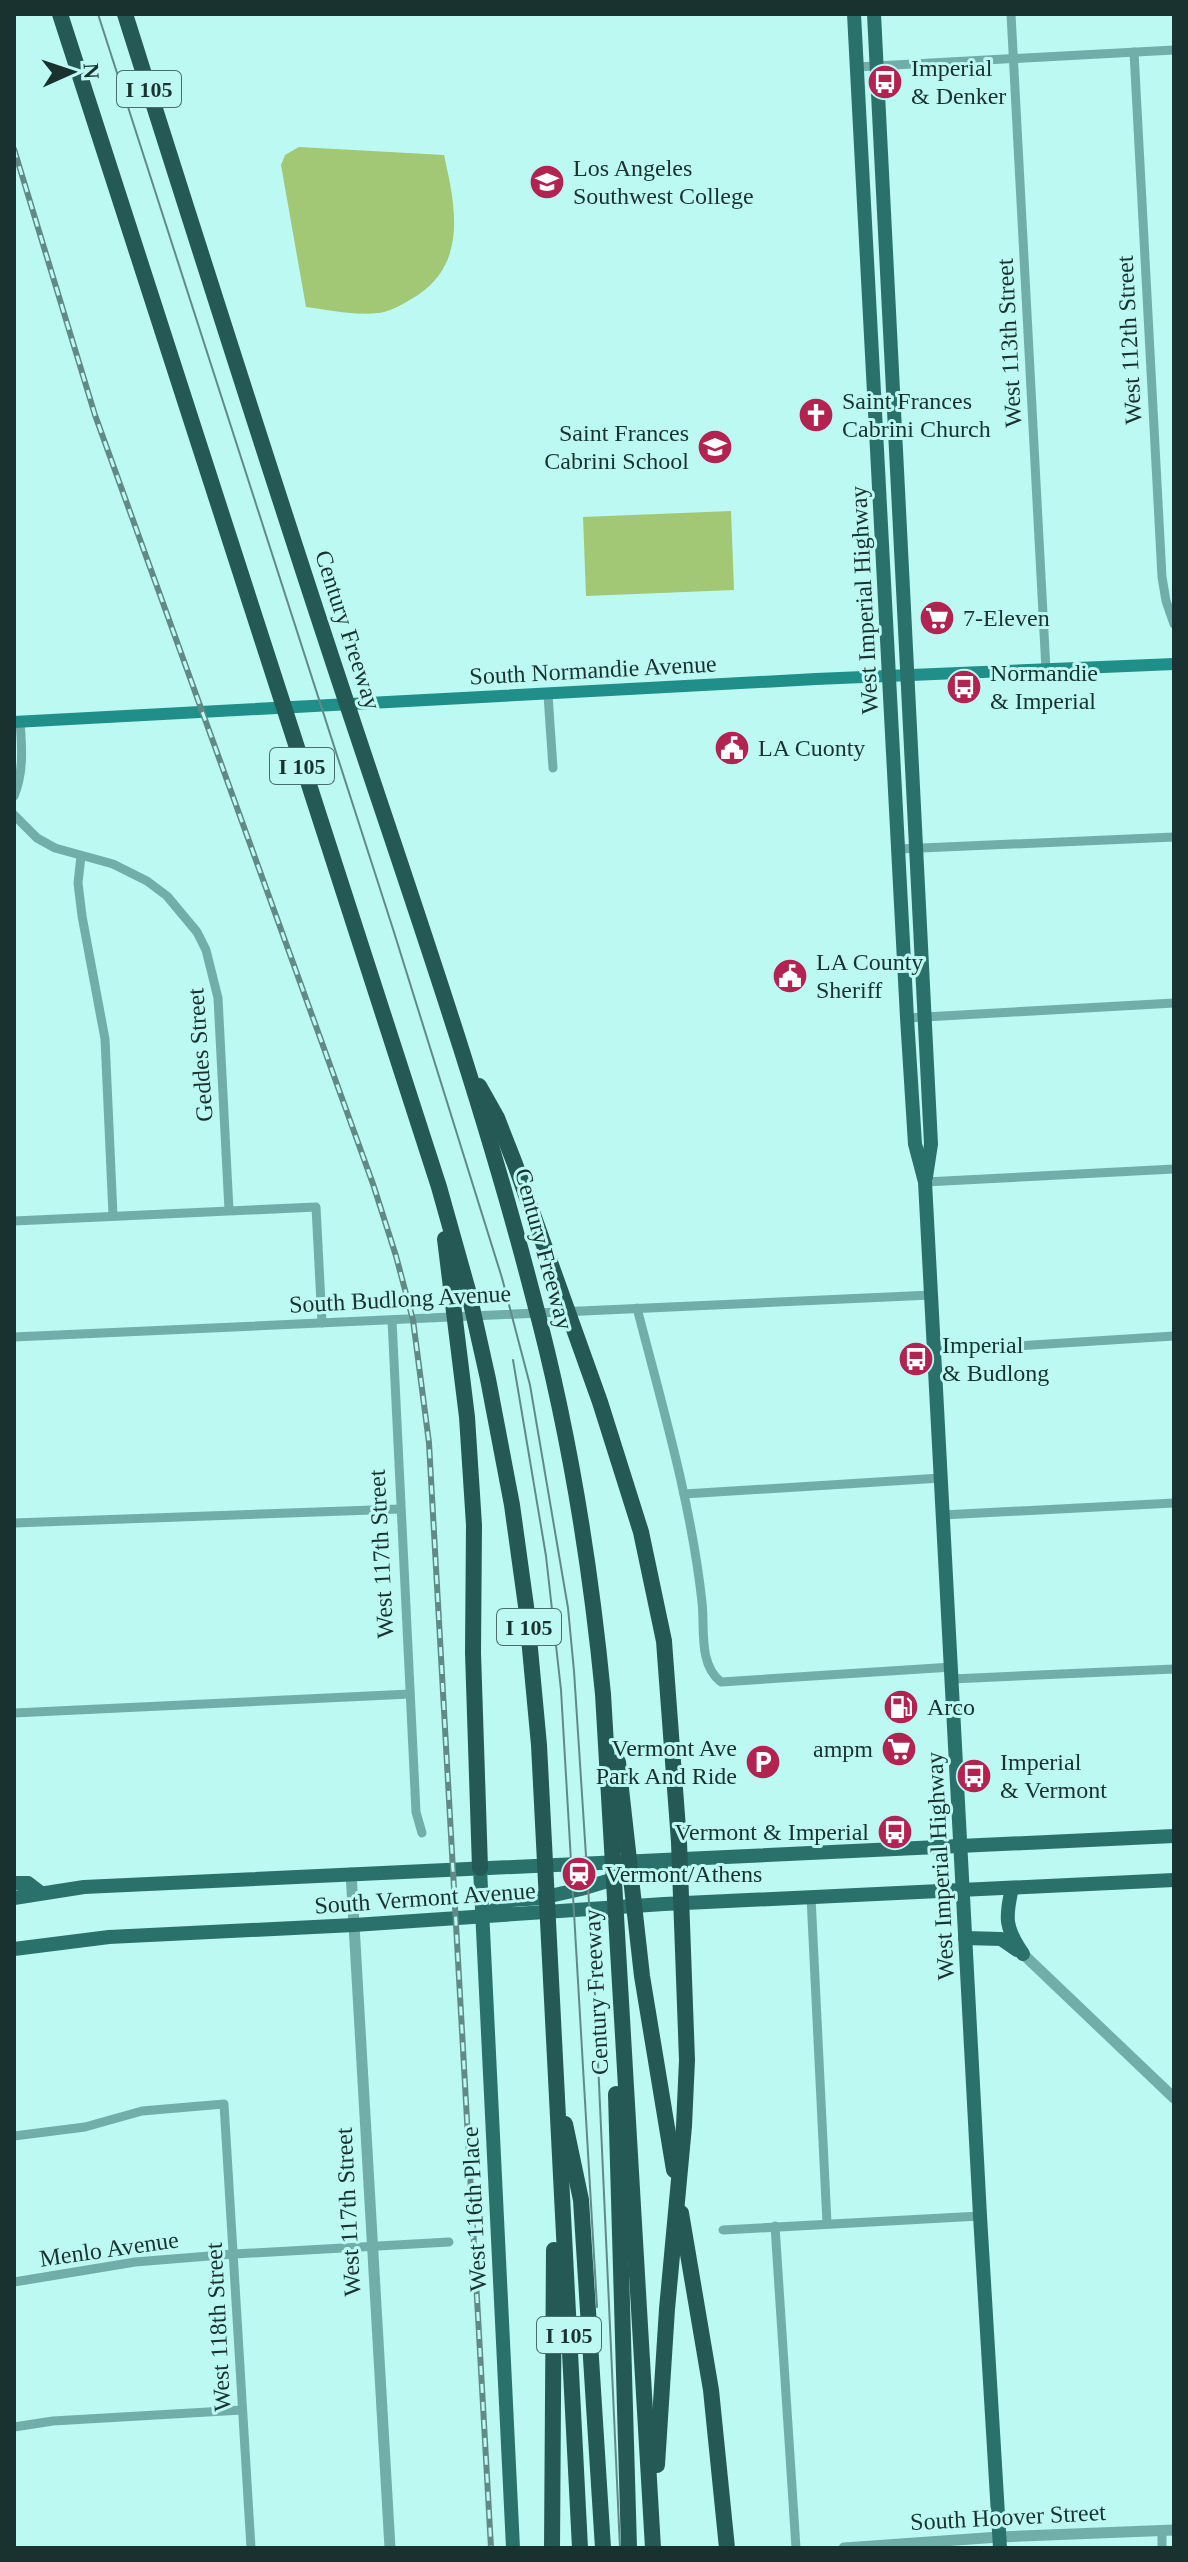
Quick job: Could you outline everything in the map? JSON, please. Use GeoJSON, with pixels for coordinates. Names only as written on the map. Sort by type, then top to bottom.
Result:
{"type":"FeatureCollection","features":[{"type":"Feature","properties":{"kind":"highway","name":"Century Freeway"},"geometry":{"type":"LineString","coordinates":[[60,14],[439,1187],[469,1294],[488,1379],[512,1505],[526,1606],[539,1745],[580,2548]]}},
{"type":"Feature","properties":{"kind":"highway","name":"Century Freeway"},"geometry":{"type":"LineString","coordinates":[[125,14],[463,1056],[534,1298],[560,1414],[588,1563],[603,1694],[653,2548]]}},
{"type":"Feature","properties":{"kind":"highway"},"geometry":{"type":"LineString","coordinates":[[463,1056],[497,1118],[600,1402],[641,1532],[664,1641],[679,1858],[672,1904],[686,2031],[686,2089],[665,2329],[660,2434],[651,2510]]}},
{"type":"Feature","properties":{"kind":"highway"},"geometry":{"type":"LineString","coordinates":[[439,1187],[467,1417],[474,1525],[473,1653],[480,1868]]}},
{"type":"Feature","properties":{"kind":"highway"},"geometry":{"type":"LineString","coordinates":[[588,1563],[607,1671],[642,1976],[711,2390],[727,2548]]}},
{"type":"Feature","properties":{"kind":"highway"},"geometry":{"type":"LineString","coordinates":[[616,1919],[616,2125],[629,2548]]}},
{"type":"Feature","properties":{"kind":"highway"},"geometry":{"type":"LineString","coordinates":[[555,2075],[581,2200],[603,2548]]}},
{"type":"Feature","properties":{"kind":"highway"},"geometry":{"type":"LineString","coordinates":[[552,2540],[552,2321],[558,2153]]}},
{"type":"Feature","properties":{"kind":"main road","name":"West Imperial Highway"},"geometry":{"type":"LineString","coordinates":[[854,14],[907,1018],[915,1144],[925,1182],[1000,2542]]}},
{"type":"Feature","properties":{"kind":"main road","name":"West Imperial Highway"},"geometry":{"type":"LineString","coordinates":[[874,14],[931,1144],[925,1182]]}},
{"type":"Feature","properties":{"kind":"main road","name":"South Normandie Avenue"},"geometry":{"type":"LineString","coordinates":[[17,721],[1174,664]]}},
{"type":"Feature","properties":{"kind":"main road"},"geometry":{"type":"LineString","coordinates":[[909,1045],[918,1056],[921,1116],[931,1144]]}},
{"type":"Feature","properties":{"kind":"main road","name":"South Vermont Avenue"},"geometry":{"type":"LineString","coordinates":[[14,1898],[84,1887],[351,1873],[660,1864],[679,1858],[1174,1836]]}},
{"type":"Feature","properties":{"kind":"main road"},"geometry":{"type":"LineString","coordinates":[[506,1909],[512,1900],[541,1898],[581,1889],[660,1864]]}},
{"type":"Feature","properties":{"kind":"main road","name":"West 116th Place"},"geometry":{"type":"LineString","coordinates":[[480,1868],[513,2548]]}},
{"type":"Feature","properties":{"kind":"main road","name":"South Vermont Avenue"},"geometry":{"type":"LineString","coordinates":[[14,1949],[109,1937],[481,1917],[506,1909],[1174,1880]]}},
{"type":"Feature","properties":{"kind":"main road"},"geometry":{"type":"LineString","coordinates":[[14,1883],[28,1883],[41,1893]]}},
{"type":"Feature","properties":{"kind":"main road"},"geometry":{"type":"LineString","coordinates":[[1012,1888],[1006,1920],[1012,1939],[1023,1954]]}},
{"type":"Feature","properties":{"kind":"main road"},"geometry":{"type":"LineString","coordinates":[[965,1938],[1001,1939],[1023,1954]]}},
{"type":"Feature","properties":{"kind":"street","name":"West 113th Street"},"geometry":{"type":"LineString","coordinates":[[1011,14],[1046,670]]}},
{"type":"Feature","properties":{"kind":"street"},"geometry":{"type":"LineString","coordinates":[[857,67],[1174,50]]}},
{"type":"Feature","properties":{"kind":"street","name":"West 112th Street"},"geometry":{"type":"LineString","coordinates":[[1134,52],[1162,577],[1174,624]]}},
{"type":"Feature","properties":{"kind":"street"},"geometry":{"type":"LineString","coordinates":[[548,695],[553,768]]}},
{"type":"Feature","properties":{"kind":"street"},"geometry":{"type":"LineString","coordinates":[[14,796],[22,756],[17,721]]}},
{"type":"Feature","properties":{"kind":"street","name":"Geddes Street"},"geometry":{"type":"LineString","coordinates":[[14,815],[46,843],[113,864],[147,881],[167,896],[184,915],[206,950],[218,998],[229,1210]]}},
{"type":"Feature","properties":{"kind":"street"},"geometry":{"type":"LineString","coordinates":[[899,849],[1174,837]]}},
{"type":"Feature","properties":{"kind":"street"},"geometry":{"type":"LineString","coordinates":[[81,856],[78,883],[82,916],[104,1030],[113,1215]]}},
{"type":"Feature","properties":{"kind":"street"},"geometry":{"type":"LineString","coordinates":[[907,1018],[1174,1003]]}},
{"type":"Feature","properties":{"kind":"street"},"geometry":{"type":"LineString","coordinates":[[925,1182],[1174,1169]]}},
{"type":"Feature","properties":{"kind":"street"},"geometry":{"type":"LineString","coordinates":[[14,1221],[316,1207],[322,1323]]}},
{"type":"Feature","properties":{"kind":"street","name":"South Budlong Avenue"},"geometry":{"type":"LineString","coordinates":[[14,1337],[931,1295]]}},
{"type":"Feature","properties":{"kind":"street"},"geometry":{"type":"LineString","coordinates":[[637,1308],[697,1556],[706,1654],[713,1675],[721,1682],[1174,1669]]}},
{"type":"Feature","properties":{"kind":"street","name":"West 117th Street"},"geometry":{"type":"LineString","coordinates":[[392,1320],[416,1812],[422,1833]]}},
{"type":"Feature","properties":{"kind":"street"},"geometry":{"type":"LineString","coordinates":[[935,1351],[1174,1336]]}},
{"type":"Feature","properties":{"kind":"street"},"geometry":{"type":"LineString","coordinates":[[684,1494],[941,1478]]}},
{"type":"Feature","properties":{"kind":"street"},"geometry":{"type":"LineString","coordinates":[[943,1515],[1174,1503]]}},
{"type":"Feature","properties":{"kind":"street"},"geometry":{"type":"LineString","coordinates":[[14,1523],[400,1509]]}},
{"type":"Feature","properties":{"kind":"street"},"geometry":{"type":"LineString","coordinates":[[14,1713],[410,1694]]}},
{"type":"Feature","properties":{"kind":"street","name":"West 117th Street"},"geometry":{"type":"LineString","coordinates":[[351,1873],[390,2548]]}},
{"type":"Feature","properties":{"kind":"street"},"geometry":{"type":"LineString","coordinates":[[811,1897],[827,2223]]}},
{"type":"Feature","properties":{"kind":"street"},"geometry":{"type":"LineString","coordinates":[[1023,1954],[1174,2098]]}},
{"type":"Feature","properties":{"kind":"street","name":"West 118th Street"},"geometry":{"type":"LineString","coordinates":[[14,2136],[85,2127],[142,2111],[224,2104],[251,2548]]}},
{"type":"Feature","properties":{"kind":"street"},"geometry":{"type":"LineString","coordinates":[[723,2230],[980,2216]]}},
{"type":"Feature","properties":{"kind":"street"},"geometry":{"type":"LineString","coordinates":[[775,2226],[796,2548]]}},
{"type":"Feature","properties":{"kind":"street","name":"Menlo Avenue"},"geometry":{"type":"LineString","coordinates":[[14,2282],[135,2262],[449,2242]]}},
{"type":"Feature","properties":{"kind":"street"},"geometry":{"type":"LineString","coordinates":[[14,2427],[53,2421],[242,2410]]}},
{"type":"Feature","properties":{"kind":"street"},"geometry":{"type":"LineString","coordinates":[[1162,2548],[1168,2530]]}},
{"type":"Feature","properties":{"kind":"street","name":"South Hoover Street"},"geometry":{"type":"LineString","coordinates":[[844,2548],[1000,2542],[1168,2530]]}},
{"type":"Feature","properties":{"kind":"green space"},"geometry":{"type":"Polygon","coordinates":[[[299,147],[444,155],[452,193],[454,231],[445,266],[434,281],[418,295],[379,313],[306,307],[281,165],[285,155],[299,147]]]}},
{"type":"Feature","properties":{"kind":"green space"},"geometry":{"type":"Polygon","coordinates":[[[731,511],[734,590],[586,596],[583,517],[731,511]]]}},
{"type":"Feature","properties":{"kind":"tram line"},"geometry":{"type":"LineString","coordinates":[[98,14],[393,929],[502,1278],[530,1385],[568,1608],[574,1671],[595,1995],[620,2548]]}},
{"type":"Feature","properties":{"kind":"tram line"},"geometry":{"type":"LineString","coordinates":[[513,1360],[546,1556],[561,1690],[597,2307]]}},
{"type":"Feature","properties":{"kind":"railway"},"geometry":{"type":"LineString","coordinates":[[14,149],[95,415],[373,1184],[413,1320],[429,1443],[491,2548]]}},
{"type":"Feature","properties":{"kind":"place","name":"Imperial & Denker"},"geometry":{"type":"Point","coordinates":[885,82]}},
{"type":"Feature","properties":{"kind":"place","name":"Los Angeles Southwest College"},"geometry":{"type":"Point","coordinates":[547,182]}},
{"type":"Feature","properties":{"kind":"place","name":"Saint Frances Cabrini Church"},"geometry":{"type":"Point","coordinates":[816,415]}},
{"type":"Feature","properties":{"kind":"place","name":"Saint Frances Cabrini School"},"geometry":{"type":"Point","coordinates":[715,447]}},
{"type":"Feature","properties":{"kind":"place","name":"7-Eleven"},"geometry":{"type":"Point","coordinates":[937,618]}},
{"type":"Feature","properties":{"kind":"place","name":"Normandie & Imperial"},"geometry":{"type":"Point","coordinates":[964,687]}},
{"type":"Feature","properties":{"kind":"place","name":"LA Cuonty"},"geometry":{"type":"Point","coordinates":[732,748]}},
{"type":"Feature","properties":{"kind":"place","name":"LA County Sheriff"},"geometry":{"type":"Point","coordinates":[790,976]}},
{"type":"Feature","properties":{"kind":"place","name":"Imperial & Budlong"},"geometry":{"type":"Point","coordinates":[916,1359]}},
{"type":"Feature","properties":{"kind":"place","name":"Arco"},"geometry":{"type":"Point","coordinates":[901,1707]}},
{"type":"Feature","properties":{"kind":"place","name":"ampm"},"geometry":{"type":"Point","coordinates":[899,1749]}},
{"type":"Feature","properties":{"kind":"place","name":"Vermont Ave Park And Ride"},"geometry":{"type":"Point","coordinates":[763,1762]}},
{"type":"Feature","properties":{"kind":"place","name":"Imperial & Vermont"},"geometry":{"type":"Point","coordinates":[974,1776]}},
{"type":"Feature","properties":{"kind":"place","name":"Vermont & Imperial"},"geometry":{"type":"Point","coordinates":[895,1832]}},
{"type":"Feature","properties":{"kind":"place","name":"Vermont/Athens"},"geometry":{"type":"Point","coordinates":[579,1874]}}]}
